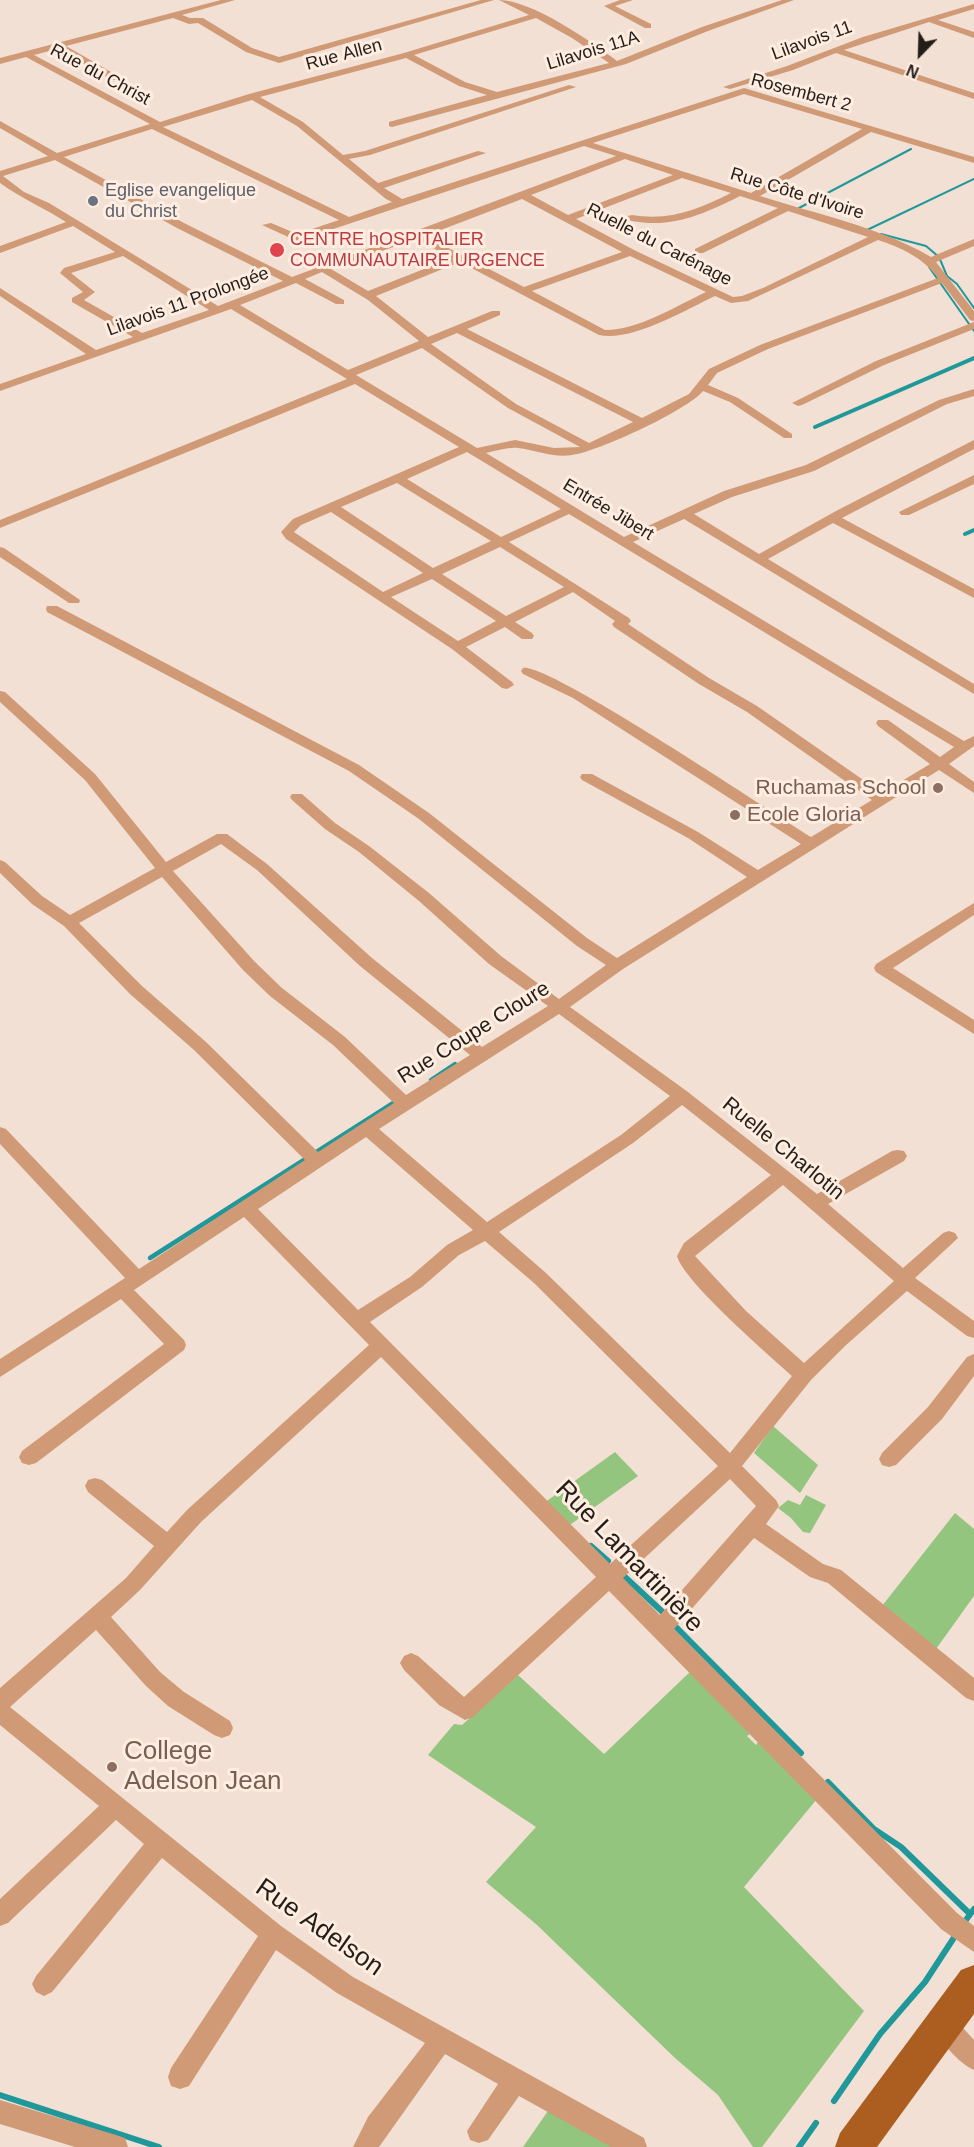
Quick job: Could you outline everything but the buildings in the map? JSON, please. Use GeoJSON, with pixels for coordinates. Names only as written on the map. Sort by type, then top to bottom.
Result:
{"type":"FeatureCollection","features":[{"type":"Feature","properties":{"kind":"main road"},"geometry":{"type":"LineString","coordinates":[[854,2147],[974,1983]]}},
{"type":"Feature","properties":{"kind":"street"},"geometry":{"type":"LineString","coordinates":[[0,61],[231,0]]}},
{"type":"Feature","properties":{"kind":"street"},"geometry":{"type":"LineString","coordinates":[[174,15],[189,21],[200,20],[249,50],[279,60],[490,0]]}},
{"type":"Feature","properties":{"kind":"street"},"geometry":{"type":"LineString","coordinates":[[503,0],[593,45],[615,64]]}},
{"type":"Feature","properties":{"kind":"street"},"geometry":{"type":"LineString","coordinates":[[629,0],[608,6],[648,26]]}},
{"type":"Feature","properties":{"kind":"street","name":"Lilavois 11A"},"geometry":{"type":"LineString","coordinates":[[392,124],[615,64],[790,0]]}},
{"type":"Feature","properties":{"kind":"street","name":"Lilavois 11"},"geometry":{"type":"LineString","coordinates":[[632,126],[644,114],[838,51],[866,39],[974,6]]}},
{"type":"Feature","properties":{"kind":"street","name":"Rue Allen"},"geometry":{"type":"LineString","coordinates":[[0,176],[56,155],[156,125],[181,120],[252,96],[407,55],[537,15]]}},
{"type":"Feature","properties":{"kind":"street"},"geometry":{"type":"LineString","coordinates":[[931,20],[974,35]]}},
{"type":"Feature","properties":{"kind":"street"},"geometry":{"type":"LineString","coordinates":[[57,45],[115,78]]}},
{"type":"Feature","properties":{"kind":"street"},"geometry":{"type":"LineString","coordinates":[[838,51],[974,96]]}},
{"type":"Feature","properties":{"kind":"street","name":"Rue du Christ"},"geometry":{"type":"LineString","coordinates":[[25,53],[90,87],[119,106],[348,220]]}},
{"type":"Feature","properties":{"kind":"street"},"geometry":{"type":"LineString","coordinates":[[407,55],[462,84],[497,95]]}},
{"type":"Feature","properties":{"kind":"street"},"geometry":{"type":"LineString","coordinates":[[341,158],[368,153],[583,82],[573,76]]}},
{"type":"Feature","properties":{"kind":"street"},"geometry":{"type":"LineString","coordinates":[[731,86],[744,91]]}},
{"type":"Feature","properties":{"kind":"street","name":"Rosembert 2"},"geometry":{"type":"LineString","coordinates":[[267,225],[297,238],[744,91],[974,160]]}},
{"type":"Feature","properties":{"kind":"street"},"geometry":{"type":"LineString","coordinates":[[252,96],[300,124],[389,197],[402,203]]}},
{"type":"Feature","properties":{"kind":"street"},"geometry":{"type":"LineString","coordinates":[[0,124],[114,191],[242,258],[340,302]]}},
{"type":"Feature","properties":{"kind":"street"},"geometry":{"type":"LineString","coordinates":[[752,197],[870,129]]}},
{"type":"Feature","properties":{"kind":"street","name":"Rue Côte d'Ivoire"},"geometry":{"type":"LineString","coordinates":[[583,143],[903,245],[932,260],[974,318]]}},
{"type":"Feature","properties":{"kind":"street"},"geometry":{"type":"LineString","coordinates":[[377,187],[481,153]]}},
{"type":"Feature","properties":{"kind":"street","name":"Lilavois 11 Prolongée"},"geometry":{"type":"LineString","coordinates":[[0,388],[232,305],[323,268],[622,157]]}},
{"type":"Feature","properties":{"kind":"street"},"geometry":{"type":"LineString","coordinates":[[570,218],[681,175]]}},
{"type":"Feature","properties":{"kind":"street"},"geometry":{"type":"LineString","coordinates":[[0,176],[21,194],[46,205],[217,310]]}},
{"type":"Feature","properties":{"kind":"street"},"geometry":{"type":"LineString","coordinates":[[632,218],[663,222],[688,216],[739,193]]}},
{"type":"Feature","properties":{"kind":"street","name":"Ruelle du Carénage"},"geometry":{"type":"LineString","coordinates":[[523,195],[630,252],[731,300],[744,299],[879,236]]}},
{"type":"Feature","properties":{"kind":"street"},"geometry":{"type":"LineString","coordinates":[[699,251],[787,208]]}},
{"type":"Feature","properties":{"kind":"street"},"geometry":{"type":"LineString","coordinates":[[0,250],[74,222]]}},
{"type":"Feature","properties":{"kind":"street"},"geometry":{"type":"LineString","coordinates":[[417,235],[603,333],[612,334],[635,327],[713,293]]}},
{"type":"Feature","properties":{"kind":"street"},"geometry":{"type":"LineString","coordinates":[[932,260],[974,242]]}},
{"type":"Feature","properties":{"kind":"street"},"geometry":{"type":"LineString","coordinates":[[523,291],[630,252]]}},
{"type":"Feature","properties":{"kind":"street"},"geometry":{"type":"LineString","coordinates":[[123,253],[68,270],[65,273],[90,292],[76,300],[141,337]]}},
{"type":"Feature","properties":{"kind":"street"},"geometry":{"type":"LineString","coordinates":[[368,296],[461,258]]}},
{"type":"Feature","properties":{"kind":"street"},"geometry":{"type":"LineString","coordinates":[[323,268],[368,296],[425,343],[512,406],[589,447]]}},
{"type":"Feature","properties":{"kind":"street"},"geometry":{"type":"LineString","coordinates":[[507,685],[457,646],[319,556],[287,532],[297,522],[473,449],[514,444],[554,452],[571,452],[589,447],[683,403],[713,372],[764,347],[945,279]]}},
{"type":"Feature","properties":{"kind":"street"},"geometry":{"type":"LineString","coordinates":[[0,291],[94,354]]}},
{"type":"Feature","properties":{"kind":"street","name":"Entrée Jibert"},"geometry":{"type":"LineString","coordinates":[[232,305],[473,449],[696,587],[969,743]]}},
{"type":"Feature","properties":{"kind":"street"},"geometry":{"type":"LineString","coordinates":[[0,524],[352,378],[425,343],[496,313]]}},
{"type":"Feature","properties":{"kind":"street"},"geometry":{"type":"LineString","coordinates":[[798,403],[880,363],[974,325]]}},
{"type":"Feature","properties":{"kind":"street"},"geometry":{"type":"LineString","coordinates":[[460,330],[642,422]]}},
{"type":"Feature","properties":{"kind":"street"},"geometry":{"type":"LineString","coordinates":[[701,386],[734,400],[788,436]]}},
{"type":"Feature","properties":{"kind":"street"},"geometry":{"type":"LineString","coordinates":[[624,541],[728,494],[810,468],[943,402],[974,392]]}},
{"type":"Feature","properties":{"kind":"street"},"geometry":{"type":"LineString","coordinates":[[760,559],[974,444]]}},
{"type":"Feature","properties":{"kind":"street"},"geometry":{"type":"LineString","coordinates":[[399,478],[574,587],[704,681],[752,709],[882,800]]}},
{"type":"Feature","properties":{"kind":"street"},"geometry":{"type":"LineString","coordinates":[[905,512],[974,479]]}},
{"type":"Feature","properties":{"kind":"street"},"geometry":{"type":"LineString","coordinates":[[332,507],[527,636]]}},
{"type":"Feature","properties":{"kind":"street"},"geometry":{"type":"LineString","coordinates":[[382,597],[570,509]]}},
{"type":"Feature","properties":{"kind":"street"},"geometry":{"type":"LineString","coordinates":[[683,513],[974,690]]}},
{"type":"Feature","properties":{"kind":"street"},"geometry":{"type":"LineString","coordinates":[[833,518],[974,594]]}},
{"type":"Feature","properties":{"kind":"street"},"geometry":{"type":"LineString","coordinates":[[0,551],[74,600]]}},
{"type":"Feature","properties":{"kind":"street"},"geometry":{"type":"LineString","coordinates":[[457,646],[574,587]]}},
{"type":"Feature","properties":{"kind":"street"},"geometry":{"type":"LineString","coordinates":[[52,609],[354,768],[424,816],[582,942],[617,965]]}},
{"type":"Feature","properties":{"kind":"street"},"geometry":{"type":"LineString","coordinates":[[528,671],[578,695],[811,844]]}},
{"type":"Feature","properties":{"kind":"street"},"geometry":{"type":"LineString","coordinates":[[0,695],[90,777],[216,931],[276,992],[339,1041],[405,1104]]}},
{"type":"Feature","properties":{"kind":"street"},"geometry":{"type":"LineString","coordinates":[[883,723],[974,789]]}},
{"type":"Feature","properties":{"kind":"street","name":"Rue Coupe Cloure"},"geometry":{"type":"LineString","coordinates":[[0,1369],[247,1209],[367,1128],[560,1006],[617,965],[938,765],[969,743]]}},
{"type":"Feature","properties":{"kind":"street"},"geometry":{"type":"LineString","coordinates":[[587,777],[693,835],[758,877]]}},
{"type":"Feature","properties":{"kind":"street","name":"Ruelle Charlotin"},"geometry":{"type":"LineString","coordinates":[[297,797],[330,826],[364,849],[424,897],[495,960],[682,1096],[783,1175],[904,1280],[974,1331]]}},
{"type":"Feature","properties":{"kind":"street"},"geometry":{"type":"LineString","coordinates":[[69,922],[165,871],[222,837],[262,867],[366,962],[481,1055]]}},
{"type":"Feature","properties":{"kind":"street"},"geometry":{"type":"LineString","coordinates":[[0,865],[37,900],[69,922],[136,990],[200,1047],[317,1161]]}},
{"type":"Feature","properties":{"kind":"street"},"geometry":{"type":"LineString","coordinates":[[974,908],[882,968],[974,1028]]}},
{"type":"Feature","properties":{"kind":"street"},"geometry":{"type":"LineString","coordinates":[[358,1320],[416,1281],[453,1250],[487,1231],[627,1139],[682,1096]]}},
{"type":"Feature","properties":{"kind":"street"},"geometry":{"type":"LineString","coordinates":[[367,1128],[548,1286],[769,1506],[705,1576],[666,1624]]}},
{"type":"Feature","properties":{"kind":"street"},"geometry":{"type":"LineString","coordinates":[[0,1133],[130,1284],[177,1345],[29,1457]]}},
{"type":"Feature","properties":{"kind":"street"},"geometry":{"type":"LineString","coordinates":[[815,1203],[898,1156]]}},
{"type":"Feature","properties":{"kind":"street"},"geometry":{"type":"LineString","coordinates":[[783,1175],[690,1248],[686,1256],[688,1263],[740,1316],[804,1375]]}},
{"type":"Feature","properties":{"kind":"street","name":"Rue Lamartinière"},"geometry":{"type":"LineString","coordinates":[[247,1209],[382,1344],[608,1578],[666,1624],[962,1931]]}},
{"type":"Feature","properties":{"kind":"street"},"geometry":{"type":"LineString","coordinates":[[411,1663],[447,1698],[465,1710],[730,1467],[804,1375],[949,1238]]}},
{"type":"Feature","properties":{"kind":"street"},"geometry":{"type":"LineString","coordinates":[[0,1702],[133,1584],[194,1516],[382,1344]]}},
{"type":"Feature","properties":{"kind":"street"},"geometry":{"type":"LineString","coordinates":[[889,1459],[935,1413],[974,1362]]}},
{"type":"Feature","properties":{"kind":"street"},"geometry":{"type":"LineString","coordinates":[[95,1486],[168,1545]]}},
{"type":"Feature","properties":{"kind":"street"},"geometry":{"type":"LineString","coordinates":[[751,1525],[817,1571],[834,1576],[974,1690]]}},
{"type":"Feature","properties":{"kind":"street"},"geometry":{"type":"LineString","coordinates":[[97,1616],[153,1679],[176,1699],[222,1728]]}},
{"type":"Feature","properties":{"kind":"street","name":"Rue Adelson"},"geometry":{"type":"LineString","coordinates":[[0,1712],[273,1934],[345,1985],[635,2147]]}},
{"type":"Feature","properties":{"kind":"street"},"geometry":{"type":"LineString","coordinates":[[0,1915],[115,1806]]}},
{"type":"Feature","properties":{"kind":"street"},"geometry":{"type":"LineString","coordinates":[[44,1984],[160,1842]]}},
{"type":"Feature","properties":{"kind":"street"},"geometry":{"type":"LineString","coordinates":[[180,2077],[273,1934]]}},
{"type":"Feature","properties":{"kind":"street"},"geometry":{"type":"LineString","coordinates":[[944,2024],[974,2058]]}},
{"type":"Feature","properties":{"kind":"street"},"geometry":{"type":"LineString","coordinates":[[365,2147],[377,2126],[442,2038]]}},
{"type":"Feature","properties":{"kind":"street"},"geometry":{"type":"LineString","coordinates":[[479,2131],[516,2079]]}},
{"type":"Feature","properties":{"kind":"street"},"geometry":{"type":"LineString","coordinates":[[0,2112],[116,2147]]}},
{"type":"Feature","properties":{"kind":"green space"},"geometry":{"type":"Polygon","coordinates":[[[773,1426],[818,1465],[800,1493],[754,1453],[773,1426]]]}},
{"type":"Feature","properties":{"kind":"green space"},"geometry":{"type":"Polygon","coordinates":[[[615,1452],[638,1476],[567,1527],[544,1503],[615,1452]]]}},
{"type":"Feature","properties":{"kind":"green space"},"geometry":{"type":"Polygon","coordinates":[[[806,1495],[826,1505],[810,1533],[803,1532],[778,1508],[788,1500],[800,1505],[806,1495]]]}},
{"type":"Feature","properties":{"kind":"green space"},"geometry":{"type":"Polygon","coordinates":[[[955,1513],[974,1529],[974,1596],[936,1649],[882,1606],[955,1513]]]}},
{"type":"Feature","properties":{"kind":"green space"},"geometry":{"type":"Polygon","coordinates":[[[691,1671],[750,1734],[747,1736],[756,1745],[758,1742],[817,1799],[744,1887],[864,2011],[762,2147],[753,2147],[718,2095],[675,2058],[537,1925],[486,1882],[536,1827],[428,1755],[454,1724],[462,1725],[518,1675],[604,1754],[691,1671]]]}},
{"type":"Feature","properties":{"kind":"green space"},"geometry":{"type":"Polygon","coordinates":[[[550,2108],[615,2147],[523,2147],[550,2108]]]}},
{"type":"Feature","properties":{"kind":"waterway"},"geometry":{"type":"LineString","coordinates":[[799,208],[911,149]]}},
{"type":"Feature","properties":{"kind":"waterway"},"geometry":{"type":"LineString","coordinates":[[867,230],[974,179]]}},
{"type":"Feature","properties":{"kind":"waterway"},"geometry":{"type":"LineString","coordinates":[[881,234],[926,246],[939,257],[947,276],[957,284],[974,308]]}},
{"type":"Feature","properties":{"kind":"waterway"},"geometry":{"type":"LineString","coordinates":[[929,267],[974,331]]}},
{"type":"Feature","properties":{"kind":"waterway"},"geometry":{"type":"LineString","coordinates":[[815,427],[974,358]]}},
{"type":"Feature","properties":{"kind":"waterway"},"geometry":{"type":"LineString","coordinates":[[965,534],[974,530]]}},
{"type":"Feature","properties":{"kind":"waterway"},"geometry":{"type":"LineString","coordinates":[[431,1080],[455,1064]]}},
{"type":"Feature","properties":{"kind":"waterway"},"geometry":{"type":"LineString","coordinates":[[150,1258],[398,1100]]}},
{"type":"Feature","properties":{"kind":"waterway"},"geometry":{"type":"LineString","coordinates":[[591,1546],[608,1561]]}},
{"type":"Feature","properties":{"kind":"waterway"},"geometry":{"type":"LineString","coordinates":[[625,1577],[667,1616]]}},
{"type":"Feature","properties":{"kind":"waterway"},"geometry":{"type":"LineString","coordinates":[[672,1623],[801,1753]]}},
{"type":"Feature","properties":{"kind":"waterway"},"geometry":{"type":"LineString","coordinates":[[828,1782],[874,1829],[901,1847],[970,1914]]}},
{"type":"Feature","properties":{"kind":"waterway"},"geometry":{"type":"LineString","coordinates":[[963,1924],[974,1909]]}},
{"type":"Feature","properties":{"kind":"waterway"},"geometry":{"type":"LineString","coordinates":[[834,2101],[880,2034],[925,1982],[957,1933]]}},
{"type":"Feature","properties":{"kind":"waterway"},"geometry":{"type":"LineString","coordinates":[[0,2095],[159,2147]]}},
{"type":"Feature","properties":{"kind":"waterway"},"geometry":{"type":"LineString","coordinates":[[799,2147],[816,2123]]}},
{"type":"Feature","properties":{"kind":"place","name":"Eglise evangelique du Christ"},"geometry":{"type":"Point","coordinates":[93,201]}},
{"type":"Feature","properties":{"kind":"place","name":"CENTRE hOSPITALIER COMMUNAUTAIRE URGENCE"},"geometry":{"type":"Point","coordinates":[277,250]}},
{"type":"Feature","properties":{"kind":"place","name":"Ruchamas School"},"geometry":{"type":"Point","coordinates":[938,788]}},
{"type":"Feature","properties":{"kind":"place","name":"Ecole Gloria"},"geometry":{"type":"Point","coordinates":[735,815]}},
{"type":"Feature","properties":{"kind":"place","name":"College Adelson Jean"},"geometry":{"type":"Point","coordinates":[112,1767]}}]}
